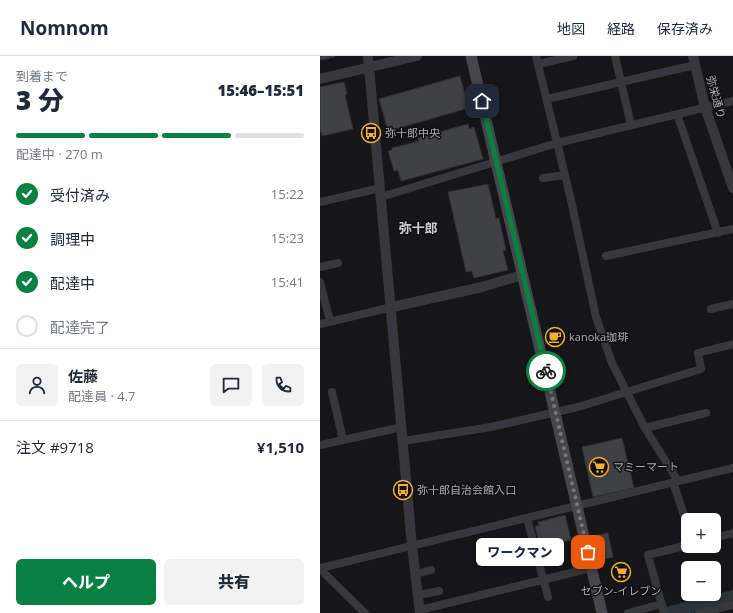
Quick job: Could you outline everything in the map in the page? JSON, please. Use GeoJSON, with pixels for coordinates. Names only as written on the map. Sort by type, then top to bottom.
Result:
{"type":"FeatureCollection","features":[{"type":"Feature","properties":{"kind":"main road"},"geometry":{"type":"LineString","coordinates":[[471,56],[602,613]]}},
{"type":"Feature","properties":{"kind":"street"},"geometry":{"type":"LineString","coordinates":[[368,56],[392,307],[412,546],[420,611],[591,568]]}},
{"type":"Feature","properties":{"kind":"street"},"geometry":{"type":"LineString","coordinates":[[320,79],[417,56]]}},
{"type":"Feature","properties":{"kind":"street"},"geometry":{"type":"LineString","coordinates":[[573,56],[537,60],[565,174],[596,317],[612,363],[628,391],[645,428],[675,482],[684,513]]}},
{"type":"Feature","properties":{"kind":"street"},"geometry":{"type":"LineString","coordinates":[[615,56],[631,125]]}},
{"type":"Feature","properties":{"kind":"street"},"geometry":{"type":"LineString","coordinates":[[547,99],[621,82],[694,61]]}},
{"type":"Feature","properties":{"kind":"street","name":"弥栄通り"},"geometry":{"type":"LineString","coordinates":[[694,61],[705,107],[733,188]]}},
{"type":"Feature","properties":{"kind":"street"},"geometry":{"type":"LineString","coordinates":[[320,202],[380,193],[496,162],[557,143],[733,101]]}},
{"type":"Feature","properties":{"kind":"street"},"geometry":{"type":"LineString","coordinates":[[677,114],[718,233]]}},
{"type":"Feature","properties":{"kind":"street"},"geometry":{"type":"LineString","coordinates":[[544,178],[565,174]]}},
{"type":"Feature","properties":{"kind":"street"},"geometry":{"type":"LineString","coordinates":[[606,256],[733,229]]}},
{"type":"Feature","properties":{"kind":"street"},"geometry":{"type":"LineString","coordinates":[[320,266],[338,264]]}},
{"type":"Feature","properties":{"kind":"street"},"geometry":{"type":"LineString","coordinates":[[320,324],[482,287],[522,275]]}},
{"type":"Feature","properties":{"kind":"street"},"geometry":{"type":"LineString","coordinates":[[320,282],[330,322]]}},
{"type":"Feature","properties":{"kind":"street"},"geometry":{"type":"LineString","coordinates":[[711,309],[733,304]]}},
{"type":"Feature","properties":{"kind":"street"},"geometry":{"type":"LineString","coordinates":[[403,441],[491,427],[578,407],[702,369],[698,353],[733,344]]}},
{"type":"Feature","properties":{"kind":"street"},"geometry":{"type":"LineString","coordinates":[[332,392],[343,440]]}},
{"type":"Feature","properties":{"kind":"street"},"geometry":{"type":"LineString","coordinates":[[645,428],[706,413]]}},
{"type":"Feature","properties":{"kind":"street"},"geometry":{"type":"LineString","coordinates":[[320,445],[402,427]]}},
{"type":"Feature","properties":{"kind":"street"},"geometry":{"type":"LineString","coordinates":[[320,568],[733,468]]}},
{"type":"Feature","properties":{"kind":"street"},"geometry":{"type":"LineString","coordinates":[[527,518],[548,597]]}},
{"type":"Feature","properties":{"kind":"street"},"geometry":{"type":"LineString","coordinates":[[721,536],[733,533]]}},
{"type":"Feature","properties":{"kind":"street"},"geometry":{"type":"LineString","coordinates":[[628,613],[663,608],[648,555],[681,547]]}},
{"type":"Feature","properties":{"kind":"street"},"geometry":{"type":"LineString","coordinates":[[320,568],[366,613]]}},
{"type":"Feature","properties":{"kind":"street"},"geometry":{"type":"LineString","coordinates":[[416,574],[431,570]]}},
{"type":"Feature","properties":{"kind":"street"},"geometry":{"type":"LineString","coordinates":[[418,595],[439,591]]}},
{"type":"Feature","properties":{"kind":"street"},"geometry":{"type":"LineString","coordinates":[[699,613],[733,605]]}},
{"type":"Feature","properties":{"kind":"building"},"geometry":{"type":"Polygon","coordinates":[[[320,56],[335,56],[335,57],[320,60],[320,56]]]}},
{"type":"Feature","properties":{"kind":"building"},"geometry":{"type":"Polygon","coordinates":[[[460,76],[469,108],[388,131],[379,99],[460,76]]]}},
{"type":"Feature","properties":{"kind":"building"},"geometry":{"type":"Polygon","coordinates":[[[344,82],[347,94],[345,95],[353,129],[322,136],[320,129],[320,87],[344,82]]]}},
{"type":"Feature","properties":{"kind":"building"},"geometry":{"type":"Polygon","coordinates":[[[468,124],[469,129],[474,127],[483,159],[401,181],[398,170],[394,171],[388,151],[392,150],[392,148],[419,141],[418,138],[468,124]]]}},
{"type":"Feature","properties":{"kind":"building"},"geometry":{"type":"Polygon","coordinates":[[[488,184],[496,219],[499,218],[506,250],[503,251],[508,270],[474,278],[472,271],[466,272],[448,192],[488,184]]]}},
{"type":"Feature","properties":{"kind":"building"},"geometry":{"type":"Polygon","coordinates":[[[622,438],[634,488],[593,497],[582,447],[622,438]]]}},
{"type":"Feature","properties":{"kind":"building"},"geometry":{"type":"Polygon","coordinates":[[[565,515],[571,540],[540,547],[535,526],[539,526],[538,522],[565,515]]]}},
{"type":"Feature","properties":{"kind":"building"},"geometry":{"type":"Polygon","coordinates":[[[608,533],[613,557],[600,560],[594,536],[608,533]]]}},
{"type":"Feature","properties":{"kind":"building"},"geometry":{"type":"Polygon","coordinates":[[[581,560],[582,566],[574,568],[573,562],[581,560]]]}},
{"type":"Feature","properties":{"kind":"waterway"},"geometry":{"type":"LineString","coordinates":[[666,613],[733,596]]}},
{"type":"Feature","properties":{"kind":"way so far"},"geometry":{"type":"LineString","coordinates":[[546,371],[588,552]]}},
{"type":"Feature","properties":{"kind":"place","name":"弥十郎中央"},"geometry":{"type":"Point","coordinates":[371,133]}},
{"type":"Feature","properties":{"kind":"place","name":"kanoka珈琲"},"geometry":{"type":"Point","coordinates":[555,337]}},
{"type":"Feature","properties":{"kind":"place","name":"マミーマート"},"geometry":{"type":"Point","coordinates":[599,467]}},
{"type":"Feature","properties":{"kind":"place","name":"弥十郎自治会館入口"},"geometry":{"type":"Point","coordinates":[403,490]}},
{"type":"Feature","properties":{"kind":"place","name":"ワークマン"},"geometry":{"type":"Point","coordinates":[588,552]}},
{"type":"Feature","properties":{"kind":"place","name":"セブン-イレブン"},"geometry":{"type":"Point","coordinates":[621,572]}},
{"type":"Feature","properties":{"kind":"district","name":"弥十郎"},"geometry":{"type":"Point","coordinates":[418,228]}},
{"type":"Feature","properties":{"kind":"route"},"geometry":{"type":"LineString","coordinates":[[482,101],[522,275],[546,371]]}}]}
